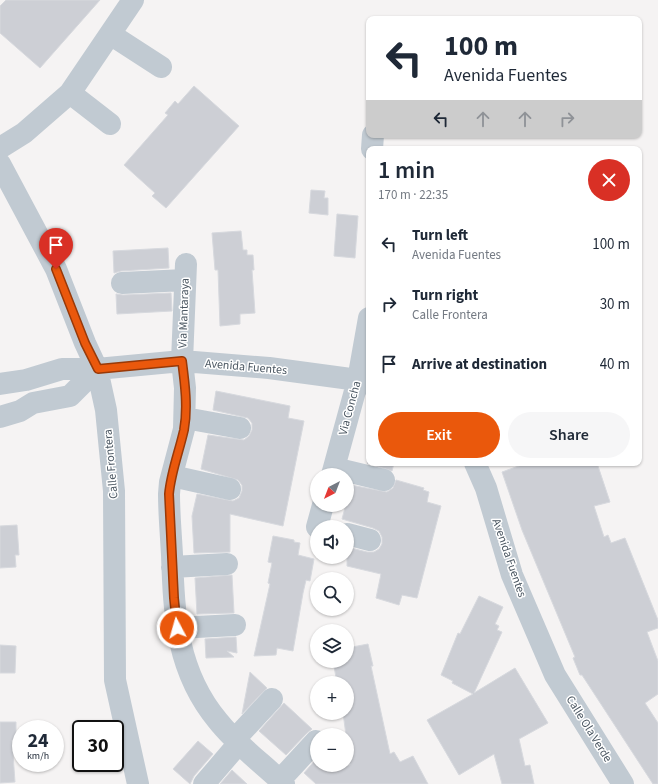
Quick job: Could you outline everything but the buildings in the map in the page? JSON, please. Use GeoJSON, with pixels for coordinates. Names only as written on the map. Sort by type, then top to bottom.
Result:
{"type":"FeatureCollection","features":[{"type":"Feature","properties":{"kind":"street"},"geometry":{"type":"LineString","coordinates":[[0,148],[24,133],[70,93],[133,0]]}},
{"type":"Feature","properties":{"kind":"street"},"geometry":{"type":"LineString","coordinates":[[110,34],[161,67]]}},
{"type":"Feature","properties":{"kind":"street"},"geometry":{"type":"LineString","coordinates":[[70,93],[110,124]]}},
{"type":"Feature","properties":{"kind":"street","name":"Calle Frontera"},"geometry":{"type":"LineString","coordinates":[[0,164],[56,269],[85,343],[98,369],[106,410],[114,492],[115,680],[138,784]]}},
{"type":"Feature","properties":{"kind":"street","name":"Via Mantaraya"},"geometry":{"type":"LineString","coordinates":[[122,283],[186,272],[182,361],[185,388],[184,429],[172,476],[169,507],[177,628],[186,668],[197,691],[217,721],[282,782]]}},
{"type":"Feature","properties":{"kind":"street","name":"Via Concha"},"geometry":{"type":"LineString","coordinates":[[334,468],[363,382],[366,350]]}},
{"type":"Feature","properties":{"kind":"street","name":"Avenida Fuentes"},"geometry":{"type":"LineString","coordinates":[[10,378],[62,369],[98,369],[182,361],[269,368],[363,382]]}},
{"type":"Feature","properties":{"kind":"street"},"geometry":{"type":"LineString","coordinates":[[10,378],[10,414],[33,403],[70,396],[98,369]]}},
{"type":"Feature","properties":{"kind":"street"},"geometry":{"type":"LineString","coordinates":[[184,418],[240,428]]}},
{"type":"Feature","properties":{"kind":"street","name":"Avenida Fuentes"},"geometry":{"type":"LineString","coordinates":[[476,466],[486,488],[512,576],[555,675]]}},
{"type":"Feature","properties":{"kind":"street"},"geometry":{"type":"LineString","coordinates":[[354,475],[384,480]]}},
{"type":"Feature","properties":{"kind":"street"},"geometry":{"type":"LineString","coordinates":[[172,476],[230,489]]}},
{"type":"Feature","properties":{"kind":"street"},"geometry":{"type":"LineString","coordinates":[[354,536],[370,540]]}},
{"type":"Feature","properties":{"kind":"street"},"geometry":{"type":"LineString","coordinates":[[172,567],[227,564]]}},
{"type":"Feature","properties":{"kind":"street"},"geometry":{"type":"LineString","coordinates":[[177,628],[235,625]]}},
{"type":"Feature","properties":{"kind":"street","name":"Calle Ola Verde"},"geometry":{"type":"LineString","coordinates":[[555,675],[623,784]]}},
{"type":"Feature","properties":{"kind":"street"},"geometry":{"type":"LineString","coordinates":[[204,784],[272,699]]}},
{"type":"Feature","properties":{"kind":"street"},"geometry":{"type":"LineString","coordinates":[[282,782],[310,748]]}},
{"type":"Feature","properties":{"kind":"route"},"geometry":{"type":"LineString","coordinates":[[56,269],[85,343],[98,369],[182,361],[185,388],[184,429],[170,482],[169,494],[174,598],[177,628]]}}]}
